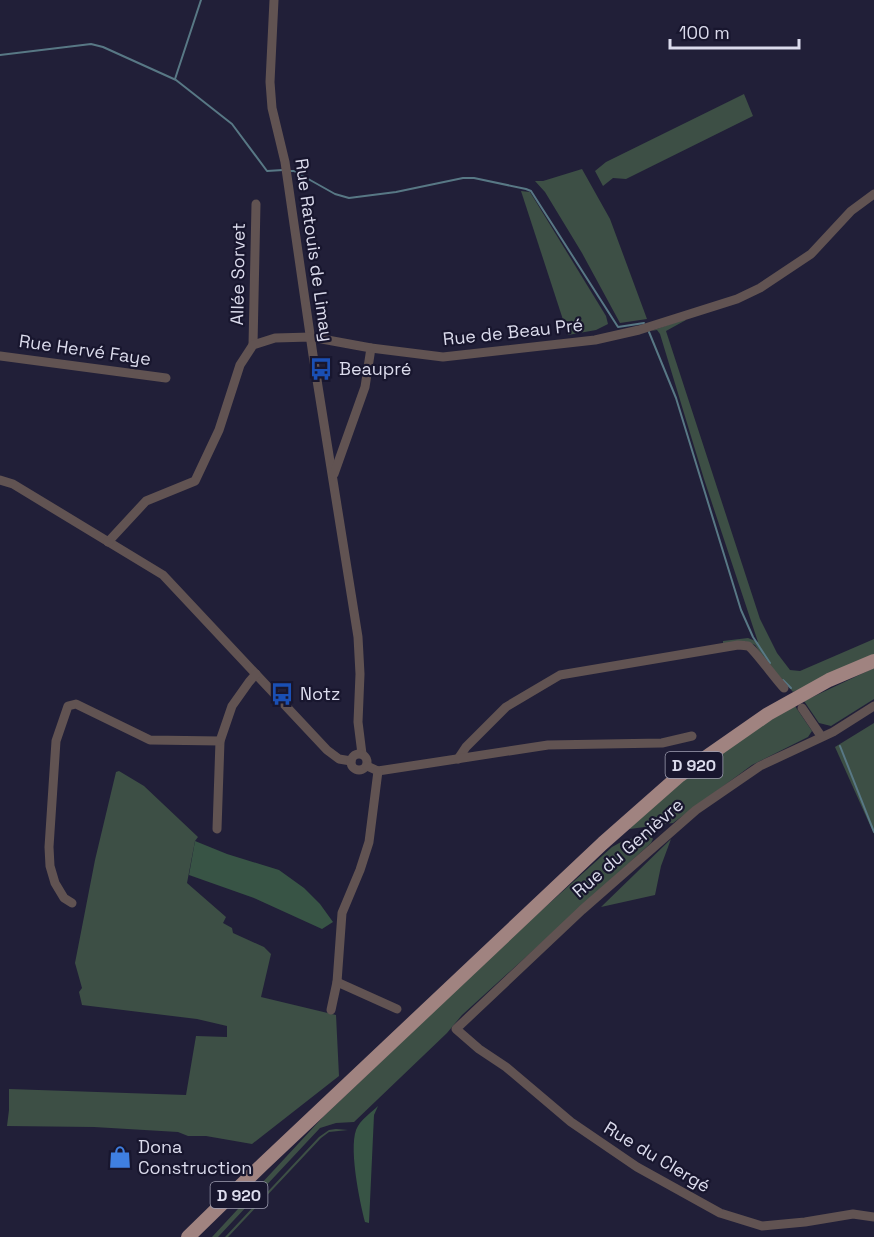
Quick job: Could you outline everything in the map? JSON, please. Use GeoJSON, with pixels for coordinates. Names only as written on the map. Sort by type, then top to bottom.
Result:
{"type":"FeatureCollection","features":[{"type":"Feature","properties":{"kind":"main road","name":"D 920"},"geometry":{"type":"LineString","coordinates":[[188,1237],[603,843],[679,776],[768,714],[829,680],[874,662]]}},
{"type":"Feature","properties":{"kind":"main road","name":"D 920"},"geometry":{"type":"LineString","coordinates":[[198,1237],[266,1167],[275,1154]]}},
{"type":"Feature","properties":{"kind":"street","name":"Rue Ratouis de Limay"},"geometry":{"type":"LineString","coordinates":[[274,0],[270,82],[272,108],[285,162],[358,637],[360,674],[358,722],[362,754]]}},
{"type":"Feature","properties":{"kind":"street","name":"Rue de Beau Pré"},"geometry":{"type":"LineString","coordinates":[[253,345],[275,338],[311,337],[371,348],[443,357],[595,340],[639,330],[737,299],[760,288],[811,254],[851,211],[874,194]]}},
{"type":"Feature","properties":{"kind":"street","name":"Allée Sorvet"},"geometry":{"type":"LineString","coordinates":[[253,345],[256,204]]}},
{"type":"Feature","properties":{"kind":"street"},"geometry":{"type":"LineString","coordinates":[[108,542],[146,501],[195,481],[219,430],[240,365],[253,345]]}},
{"type":"Feature","properties":{"kind":"street"},"geometry":{"type":"LineString","coordinates":[[333,477],[365,387],[371,348]]}},
{"type":"Feature","properties":{"kind":"street","name":"Rue Hervé Faye"},"geometry":{"type":"LineString","coordinates":[[0,356],[165,378]]}},
{"type":"Feature","properties":{"kind":"street"},"geometry":{"type":"LineString","coordinates":[[0,480],[13,484],[163,575],[327,750],[339,759],[351,760]]}},
{"type":"Feature","properties":{"kind":"street"},"geometry":{"type":"LineString","coordinates":[[458,759],[466,747],[506,707],[560,675],[738,645],[753,649],[784,688]]}},
{"type":"Feature","properties":{"kind":"street"},"geometry":{"type":"LineString","coordinates":[[217,829],[220,741],[232,706],[256,674]]}},
{"type":"Feature","properties":{"kind":"street"},"geometry":{"type":"LineString","coordinates":[[72,903],[59,892],[50,866],[51,805],[57,735],[66,710],[72,704],[150,740],[220,741]]}},
{"type":"Feature","properties":{"kind":"street","name":"Rue du Genièvre"},"geometry":{"type":"LineString","coordinates":[[456,1029],[582,909],[696,810],[760,766],[821,736],[874,706]]}},
{"type":"Feature","properties":{"kind":"street"},"geometry":{"type":"LineString","coordinates":[[802,708],[821,736]]}},
{"type":"Feature","properties":{"kind":"street"},"geometry":{"type":"LineString","coordinates":[[367,766],[378,771],[548,745],[662,743],[692,736]]}},
{"type":"Feature","properties":{"kind":"street"},"geometry":{"type":"LineString","coordinates":[[351,760],[354,756],[362,754],[367,757],[367,766]]}},
{"type":"Feature","properties":{"kind":"street"},"geometry":{"type":"LineString","coordinates":[[351,760],[355,769],[362,770],[367,766]]}},
{"type":"Feature","properties":{"kind":"street"},"geometry":{"type":"LineString","coordinates":[[331,1010],[337,982],[342,913],[369,842],[378,771]]}},
{"type":"Feature","properties":{"kind":"street"},"geometry":{"type":"LineString","coordinates":[[337,982],[397,1009]]}},
{"type":"Feature","properties":{"kind":"street","name":"Rue du Clergé"},"geometry":{"type":"LineString","coordinates":[[456,1029],[479,1049],[507,1067],[571,1122],[637,1167],[720,1214],[762,1226],[853,1214],[874,1217]]}},
{"type":"Feature","properties":{"kind":"green space"},"geometry":{"type":"Polygon","coordinates":[[[744,94],[753,116],[626,179],[613,178],[603,186],[595,171],[606,162],[744,94]]]}},
{"type":"Feature","properties":{"kind":"green space"},"geometry":{"type":"Polygon","coordinates":[[[582,169],[610,219],[647,319],[620,323],[582,253],[545,192],[535,181],[543,181],[582,169]]]}},
{"type":"Feature","properties":{"kind":"green space"},"geometry":{"type":"Polygon","coordinates":[[[521,191],[530,192],[606,316],[608,324],[596,330],[568,335],[521,191]]]}},
{"type":"Feature","properties":{"kind":"green space"},"geometry":{"type":"Polygon","coordinates":[[[686,320],[666,331],[760,619],[777,653],[790,670],[800,671],[874,639],[874,655],[793,692],[755,645],[744,641],[723,644],[723,641],[748,638],[758,642],[704,479],[660,334],[657,330],[651,331],[686,320]]]}},
{"type":"Feature","properties":{"kind":"green space"},"geometry":{"type":"Polygon","coordinates":[[[874,668],[874,699],[831,726],[819,723],[804,701],[874,668]]]}},
{"type":"Feature","properties":{"kind":"green space"},"geometry":{"type":"Polygon","coordinates":[[[795,706],[812,731],[808,737],[752,765],[673,823],[630,829],[629,827],[680,782],[748,733],[795,706]]]}},
{"type":"Feature","properties":{"kind":"green space"},"geometry":{"type":"Polygon","coordinates":[[[874,723],[874,834],[835,747],[874,723]]]}},
{"type":"Feature","properties":{"kind":"green space"},"geometry":{"type":"Polygon","coordinates":[[[119,771],[144,786],[198,837],[195,841],[187,883],[226,917],[223,923],[232,928],[233,933],[264,947],[271,954],[261,997],[336,1015],[339,1076],[252,1144],[206,1136],[188,1136],[178,1132],[94,1127],[7,1126],[9,1089],[186,1095],[196,1036],[227,1037],[227,1026],[197,1019],[82,1005],[79,992],[82,988],[75,963],[95,860],[116,772],[119,771]]]}},
{"type":"Feature","properties":{"kind":"green space"},"geometry":{"type":"Polygon","coordinates":[[[646,834],[653,839],[651,843],[462,1015],[447,1033],[354,1122],[336,1123],[320,1128],[218,1237],[212,1237],[323,1117],[514,935],[612,847],[646,834]]]}},
{"type":"Feature","properties":{"kind":"green space"},"geometry":{"type":"Polygon","coordinates":[[[671,839],[661,866],[655,895],[601,907],[671,839]]]}},
{"type":"Feature","properties":{"kind":"green space"},"geometry":{"type":"Polygon","coordinates":[[[195,841],[227,854],[279,870],[304,888],[333,922],[322,929],[254,898],[189,875],[195,841]]]}},
{"type":"Feature","properties":{"kind":"green space"},"geometry":{"type":"Polygon","coordinates":[[[378,1106],[374,1115],[369,1223],[365,1222],[360,1201],[354,1145],[358,1126],[378,1106]]]}},
{"type":"Feature","properties":{"kind":"green space"},"geometry":{"type":"Polygon","coordinates":[[[329,1130],[348,1130],[329,1132],[321,1138],[228,1237],[225,1237],[319,1137],[329,1130]]]}},
{"type":"Feature","properties":{"kind":"waterway"},"geometry":{"type":"LineString","coordinates":[[175,79],[201,0]]}},
{"type":"Feature","properties":{"kind":"waterway"},"geometry":{"type":"LineString","coordinates":[[0,55],[91,44],[103,47],[176,80],[232,124],[267,171],[283,170]]}},
{"type":"Feature","properties":{"kind":"waterway"},"geometry":{"type":"LineString","coordinates":[[289,171],[294,171],[335,194],[349,198],[396,192],[463,178],[474,178],[531,191],[618,327],[644,323]]}},
{"type":"Feature","properties":{"kind":"waterway"},"geometry":{"type":"LineString","coordinates":[[649,332],[676,398],[741,610],[753,637],[770,663]]}},
{"type":"Feature","properties":{"kind":"waterway"},"geometry":{"type":"LineString","coordinates":[[783,680],[791,688]]}},
{"type":"Feature","properties":{"kind":"waterway"},"geometry":{"type":"LineString","coordinates":[[840,746],[874,832]]}},
{"type":"Feature","properties":{"kind":"place","name":"Beaupré"},"geometry":{"type":"Point","coordinates":[321,369]}},
{"type":"Feature","properties":{"kind":"place","name":"Notz"},"geometry":{"type":"Point","coordinates":[282,694]}},
{"type":"Feature","properties":{"kind":"place","name":"Dona Construction"},"geometry":{"type":"Point","coordinates":[120,1157]}}]}
